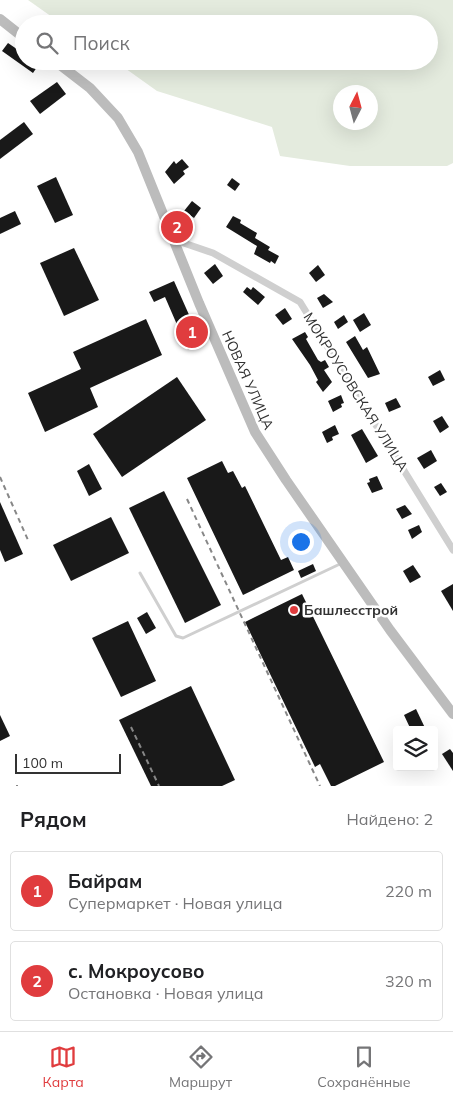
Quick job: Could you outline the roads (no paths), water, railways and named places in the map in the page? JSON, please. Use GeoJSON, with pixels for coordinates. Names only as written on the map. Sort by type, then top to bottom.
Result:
{"type":"FeatureCollection","features":[{"type":"Feature","properties":{"kind":"main road"},"geometry":{"type":"LineString","coordinates":[[0,20],[15,31]]}},
{"type":"Feature","properties":{"kind":"main road","name":"НОВАЯ УЛИЦА"},"geometry":{"type":"LineString","coordinates":[[67,70],[90,88],[118,118],[138,152],[199,303],[255,432],[390,630],[453,714]]}},
{"type":"Feature","properties":{"kind":"street","name":"МОКРОУСОВСКАЯ УЛИЦА"},"geometry":{"type":"LineString","coordinates":[[175,240],[213,253],[300,302],[450,540],[453,550]]}},
{"type":"Feature","properties":{"kind":"lane"},"geometry":{"type":"LineString","coordinates":[[140,573],[176,636],[183,638],[343,562]]}},
{"type":"Feature","properties":{"kind":"railway"},"geometry":{"type":"LineString","coordinates":[[0,477],[28,540]]}},
{"type":"Feature","properties":{"kind":"railway"},"geometry":{"type":"LineString","coordinates":[[187,499],[320,786]]}},
{"type":"Feature","properties":{"kind":"railway"},"geometry":{"type":"LineString","coordinates":[[131,727],[159,786]]}},
{"type":"Feature","properties":{"kind":"place","name":"с. Мокроусово"},"geometry":{"type":"Point","coordinates":[177,227]}},
{"type":"Feature","properties":{"kind":"place","name":"Байрам"},"geometry":{"type":"Point","coordinates":[192,332]}},
{"type":"Feature","properties":{"kind":"place","name":"Башлесстрой"},"geometry":{"type":"Point","coordinates":[294,610]}}]}
